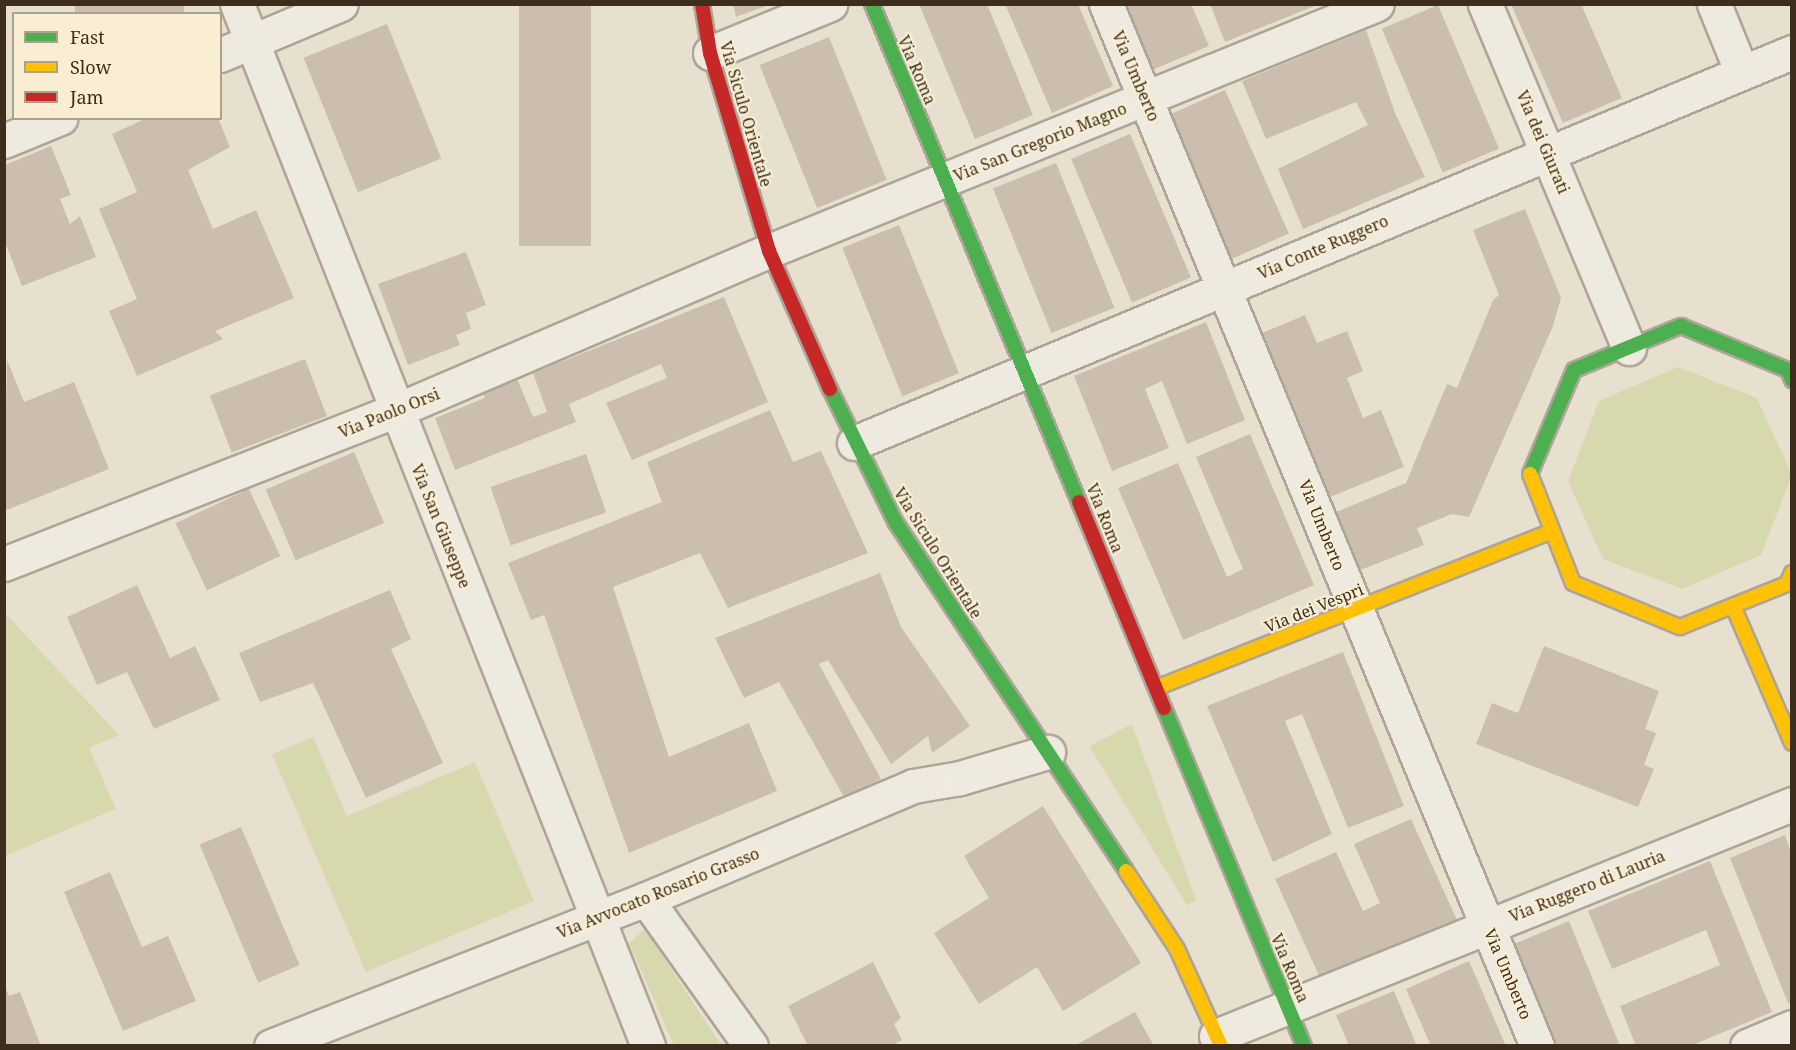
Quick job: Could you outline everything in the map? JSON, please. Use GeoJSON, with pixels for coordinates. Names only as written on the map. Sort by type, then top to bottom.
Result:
{"type":"FeatureCollection","features":[{"type":"Feature","properties":{"kind":"street","name":"Via San Giuseppe"},"geometry":{"type":"LineString","coordinates":[[237,4],[395,411],[648,1046]]}},
{"type":"Feature","properties":{"kind":"street"},"geometry":{"type":"LineString","coordinates":[[222,54],[341,4]]}},
{"type":"Feature","properties":{"kind":"street","name":"Via Siculo Orientale"},"geometry":{"type":"LineString","coordinates":[[702,4],[710,53],[770,251],[854,443],[896,524],[1177,949],[1219,1041]]}},
{"type":"Feature","properties":{"kind":"street"},"geometry":{"type":"LineString","coordinates":[[710,53],[830,4]]}},
{"type":"Feature","properties":{"kind":"street","name":"Via Roma"},"geometry":{"type":"LineString","coordinates":[[872,4],[1027,371],[1304,1046]]}},
{"type":"Feature","properties":{"kind":"street","name":"Via Umberto"},"geometry":{"type":"LineString","coordinates":[[1106,4],[1537,1046]]}},
{"type":"Feature","properties":{"kind":"street","name":"Via San Gregorio Magno"},"geometry":{"type":"LineString","coordinates":[[770,251],[1377,4]]}},
{"type":"Feature","properties":{"kind":"street","name":"Via dei Giurati"},"geometry":{"type":"LineString","coordinates":[[1485,4],[1629,348]]}},
{"type":"Feature","properties":{"kind":"street"},"geometry":{"type":"LineString","coordinates":[[1714,4],[1742,73]]}},
{"type":"Feature","properties":{"kind":"street","name":"Via Conte Ruggero"},"geometry":{"type":"LineString","coordinates":[[854,443],[1791,52]]}},
{"type":"Feature","properties":{"kind":"street"},"geometry":{"type":"LineString","coordinates":[[4,141],[55,120]]}},
{"type":"Feature","properties":{"kind":"street","name":"Via Paolo Orsi"},"geometry":{"type":"LineString","coordinates":[[4,564],[395,411],[770,251]]}},
{"type":"Feature","properties":{"kind":"street"},"geometry":{"type":"LineString","coordinates":[[1791,380],[1788,370],[1681,326],[1574,370],[1529,477],[1573,583],[1680,627],[1787,584],[1791,573]]}},
{"type":"Feature","properties":{"kind":"street","name":"Via dei Vespri"},"geometry":{"type":"LineString","coordinates":[[1156,688],[1552,531]]}},
{"type":"Feature","properties":{"kind":"street"},"geometry":{"type":"LineString","coordinates":[[1733,606],[1791,742]]}},
{"type":"Feature","properties":{"kind":"street","name":"Via Avvocato Rosario Grasso"},"geometry":{"type":"LineString","coordinates":[[271,1046],[646,899],[914,786],[960,778],[1048,752]]}},
{"type":"Feature","properties":{"kind":"street","name":"Via Ruggero di Lauria"},"geometry":{"type":"LineString","coordinates":[[1219,1041],[1288,1007],[1791,804]]}},
{"type":"Feature","properties":{"kind":"street"},"geometry":{"type":"LineString","coordinates":[[646,899],[751,1046]]}},
{"type":"Feature","properties":{"kind":"street"},"geometry":{"type":"LineString","coordinates":[[1747,1046],[1791,1027]]}},
{"type":"Feature","properties":{"kind":"green space"},"geometry":{"type":"Polygon","coordinates":[[[1678,367],[1757,398],[1792,475],[1761,555],[1682,589],[1603,559],[1568,481],[1599,401],[1678,367]]]}},
{"type":"Feature","properties":{"kind":"green space"},"geometry":{"type":"Polygon","coordinates":[[[4,612],[119,735],[89,748],[116,809],[5,856],[4,612]]]}},
{"type":"Feature","properties":{"kind":"green space"},"geometry":{"type":"Polygon","coordinates":[[[1132,724],[1196,900],[1187,905],[1089,746],[1132,724]]]}},
{"type":"Feature","properties":{"kind":"green space"},"geometry":{"type":"Polygon","coordinates":[[[313,737],[347,816],[475,762],[534,901],[366,972],[272,754],[313,737]]]}},
{"type":"Feature","properties":{"kind":"green space"},"geometry":{"type":"Polygon","coordinates":[[[645,929],[721,1045],[674,1045],[629,943],[645,929]]]}},
{"type":"Feature","properties":{"kind":"building"},"geometry":{"type":"Polygon","coordinates":[[[75,4],[184,4],[184,12],[75,12],[75,4]]]}},
{"type":"Feature","properties":{"kind":"building"},"geometry":{"type":"Polygon","coordinates":[[[519,4],[591,4],[591,246],[519,246],[519,4]]]}},
{"type":"Feature","properties":{"kind":"building"},"geometry":{"type":"Polygon","coordinates":[[[733,4],[769,4],[769,5],[736,17],[733,4]]]}},
{"type":"Feature","properties":{"kind":"building"},"geometry":{"type":"Polygon","coordinates":[[[919,4],[987,4],[1033,115],[975,139],[919,4]]]}},
{"type":"Feature","properties":{"kind":"building"},"geometry":{"type":"Polygon","coordinates":[[[1005,4],[1078,4],[1113,86],[1052,113],[1005,4]]]}},
{"type":"Feature","properties":{"kind":"building"},"geometry":{"type":"Polygon","coordinates":[[[1122,4],[1191,4],[1209,46],[1150,71],[1122,4]]]}},
{"type":"Feature","properties":{"kind":"building"},"geometry":{"type":"Polygon","coordinates":[[[1210,4],[1317,4],[1317,5],[1225,42],[1210,4]]]}},
{"type":"Feature","properties":{"kind":"building"},"geometry":{"type":"Polygon","coordinates":[[[1511,4],[1581,4],[1622,98],[1563,123],[1511,4]]]}},
{"type":"Feature","properties":{"kind":"building"},"geometry":{"type":"Polygon","coordinates":[[[1438,5],[1499,149],[1443,172],[1382,29],[1438,5]]]}},
{"type":"Feature","properties":{"kind":"building"},"geometry":{"type":"Polygon","coordinates":[[[387,24],[441,158],[358,192],[304,58],[387,24]]]}},
{"type":"Feature","properties":{"kind":"building"},"geometry":{"type":"Polygon","coordinates":[[[1366,30],[1395,113],[1425,177],[1303,229],[1278,169],[1368,125],[1356,102],[1266,139],[1242,81],[1366,30]]]}},
{"type":"Feature","properties":{"kind":"building"},"geometry":{"type":"Polygon","coordinates":[[[829,37],[887,180],[817,208],[759,65],[829,37]]]}},
{"type":"Feature","properties":{"kind":"building"},"geometry":{"type":"Polygon","coordinates":[[[1225,90],[1289,233],[1230,259],[1167,116],[1225,90]]]}},
{"type":"Feature","properties":{"kind":"building"},"geometry":{"type":"Polygon","coordinates":[[[143,120],[219,120],[230,147],[188,170],[213,229],[256,210],[294,298],[215,331],[223,339],[137,376],[109,311],[137,299],[99,209],[137,192],[112,134],[143,120]]]}},
{"type":"Feature","properties":{"kind":"building"},"geometry":{"type":"Polygon","coordinates":[[[1130,134],[1191,278],[1132,303],[1071,159],[1130,134]]]}},
{"type":"Feature","properties":{"kind":"building"},"geometry":{"type":"Polygon","coordinates":[[[51,146],[71,195],[60,199],[70,224],[80,216],[96,257],[22,286],[5,242],[5,165],[51,146]]]}},
{"type":"Feature","properties":{"kind":"building"},"geometry":{"type":"Polygon","coordinates":[[[1056,163],[1114,308],[1051,333],[993,188],[1056,163]]]}},
{"type":"Feature","properties":{"kind":"building"},"geometry":{"type":"Polygon","coordinates":[[[1525,209],[1561,298],[1553,326],[1469,517],[1452,514],[1417,528],[1424,545],[1358,571],[1334,513],[1406,483],[1447,384],[1457,388],[1493,300],[1499,295],[1473,230],[1525,209]]]}},
{"type":"Feature","properties":{"kind":"building"},"geometry":{"type":"Polygon","coordinates":[[[899,225],[959,373],[902,396],[842,248],[899,225]]]}},
{"type":"Feature","properties":{"kind":"building"},"geometry":{"type":"Polygon","coordinates":[[[466,252],[486,305],[466,313],[471,329],[456,335],[460,345],[408,365],[378,284],[466,252]]]}},
{"type":"Feature","properties":{"kind":"building"},"geometry":{"type":"Polygon","coordinates":[[[724,297],[768,402],[632,460],[606,403],[667,378],[661,364],[569,404],[576,422],[455,470],[435,418],[485,398],[481,389],[516,376],[533,417],[547,412],[533,373],[724,297]]]}},
{"type":"Feature","properties":{"kind":"building"},"geometry":{"type":"Polygon","coordinates":[[[1305,315],[1317,343],[1347,331],[1363,371],[1347,378],[1363,418],[1381,410],[1404,467],[1330,497],[1262,333],[1305,315]]]}},
{"type":"Feature","properties":{"kind":"building"},"geometry":{"type":"Polygon","coordinates":[[[1206,322],[1245,420],[1187,444],[1162,381],[1145,389],[1169,448],[1112,471],[1074,376],[1206,322]]]}},
{"type":"Feature","properties":{"kind":"building"},"geometry":{"type":"Polygon","coordinates":[[[305,359],[327,416],[232,453],[210,396],[305,359]]]}},
{"type":"Feature","properties":{"kind":"building"},"geometry":{"type":"Polygon","coordinates":[[[7,360],[24,402],[74,382],[109,469],[4,511],[7,360]]]}},
{"type":"Feature","properties":{"kind":"building"},"geometry":{"type":"Polygon","coordinates":[[[770,410],[793,462],[821,451],[868,553],[728,608],[700,553],[613,587],[669,757],[749,723],[777,791],[629,853],[544,615],[531,620],[508,563],[662,502],[647,462],[770,410]]]}},
{"type":"Feature","properties":{"kind":"building"},"geometry":{"type":"Polygon","coordinates":[[[1250,434],[1314,585],[1183,640],[1118,488],[1178,463],[1227,577],[1243,569],[1196,457],[1250,434]]]}},
{"type":"Feature","properties":{"kind":"building"},"geometry":{"type":"Polygon","coordinates":[[[354,452],[384,523],[296,560],[266,490],[354,452]]]}},
{"type":"Feature","properties":{"kind":"building"},"geometry":{"type":"Polygon","coordinates":[[[586,454],[606,513],[511,546],[491,487],[586,454]]]}},
{"type":"Feature","properties":{"kind":"building"},"geometry":{"type":"Polygon","coordinates":[[[249,489],[280,556],[207,590],[176,523],[249,489]]]}},
{"type":"Feature","properties":{"kind":"building"},"geometry":{"type":"Polygon","coordinates":[[[880,573],[901,627],[970,726],[932,753],[928,736],[891,764],[828,660],[819,664],[881,779],[844,797],[779,682],[744,698],[715,638],[880,573]]]}},
{"type":"Feature","properties":{"kind":"building"},"geometry":{"type":"Polygon","coordinates":[[[137,585],[170,658],[195,646],[220,700],[154,729],[127,672],[97,685],[67,617],[137,585]]]}},
{"type":"Feature","properties":{"kind":"building"},"geometry":{"type":"Polygon","coordinates":[[[390,590],[411,639],[391,649],[443,763],[366,798],[313,683],[260,702],[239,653],[390,590]]]}},
{"type":"Feature","properties":{"kind":"building"},"geometry":{"type":"Polygon","coordinates":[[[1544,646],[1659,691],[1645,729],[1656,733],[1644,765],[1654,769],[1638,807],[1476,744],[1492,703],[1518,713],[1544,646]]]}},
{"type":"Feature","properties":{"kind":"building"},"geometry":{"type":"Polygon","coordinates":[[[1343,652],[1404,806],[1348,828],[1302,714],[1285,721],[1332,834],[1273,862],[1207,706],[1343,652]]]}},
{"type":"Feature","properties":{"kind":"building"},"geometry":{"type":"Polygon","coordinates":[[[1043,806],[1141,963],[1063,1011],[1037,967],[979,1004],[934,933],[989,898],[964,856],[1043,806]]]}},
{"type":"Feature","properties":{"kind":"building"},"geometry":{"type":"Polygon","coordinates":[[[1411,819],[1457,920],[1321,980],[1275,879],[1336,852],[1363,911],[1380,903],[1354,844],[1411,819]]]}},
{"type":"Feature","properties":{"kind":"building"},"geometry":{"type":"Polygon","coordinates":[[[241,827],[300,965],[258,983],[200,845],[241,827]]]}},
{"type":"Feature","properties":{"kind":"building"},"geometry":{"type":"Polygon","coordinates":[[[1785,835],[1791,852],[1791,1001],[1788,1003],[1730,858],[1785,835]]]}},
{"type":"Feature","properties":{"kind":"building"},"geometry":{"type":"Polygon","coordinates":[[[1710,861],[1772,1012],[1690,1046],[1636,1046],[1620,1006],[1720,965],[1706,930],[1612,969],[1588,911],[1710,861]]]}},
{"type":"Feature","properties":{"kind":"building"},"geometry":{"type":"Polygon","coordinates":[[[110,872],[142,947],[168,936],[196,1001],[123,1031],[64,892],[110,872]]]}},
{"type":"Feature","properties":{"kind":"building"},"geometry":{"type":"Polygon","coordinates":[[[1569,921],[1620,1046],[1557,1046],[1514,944],[1569,921]]]}},
{"type":"Feature","properties":{"kind":"building"},"geometry":{"type":"Polygon","coordinates":[[[1469,961],[1506,1046],[1431,1046],[1406,989],[1469,961]]]}},
{"type":"Feature","properties":{"kind":"building"},"geometry":{"type":"Polygon","coordinates":[[[873,962],[901,1018],[894,1024],[902,1040],[892,1046],[808,1046],[788,1006],[873,962]]]}},
{"type":"Feature","properties":{"kind":"building"},"geometry":{"type":"Polygon","coordinates":[[[4,985],[9,996],[20,992],[41,1046],[4,1046],[4,985]]]}},
{"type":"Feature","properties":{"kind":"building"},"geometry":{"type":"Polygon","coordinates":[[[1394,991],[1417,1046],[1349,1046],[1336,1015],[1394,991]]]}},
{"type":"Feature","properties":{"kind":"building"},"geometry":{"type":"Polygon","coordinates":[[[1135,1012],[1154,1046],[1074,1046],[1135,1012]]]}},
{"type":"Feature","properties":{"kind":"traffic: fast"},"geometry":{"type":"LineString","coordinates":[[872,4],[1079,502]]}},
{"type":"Feature","properties":{"kind":"traffic: fast"},"geometry":{"type":"LineString","coordinates":[[1530,474],[1574,370],[1681,326],[1788,370],[1792,380]]}},
{"type":"Feature","properties":{"kind":"traffic: fast"},"geometry":{"type":"LineString","coordinates":[[830,389],[896,523],[1126,871]]}},
{"type":"Feature","properties":{"kind":"traffic: fast"},"geometry":{"type":"LineString","coordinates":[[1164,708],[1304,1046]]}},
{"type":"Feature","properties":{"kind":"traffic: slow"},"geometry":{"type":"LineString","coordinates":[[1530,474],[1573,583],[1680,627],[1787,584],[1792,573]]}},
{"type":"Feature","properties":{"kind":"traffic: slow"},"geometry":{"type":"LineString","coordinates":[[1156,688],[1552,531]]}},
{"type":"Feature","properties":{"kind":"traffic: slow"},"geometry":{"type":"LineString","coordinates":[[1733,606],[1792,743]]}},
{"type":"Feature","properties":{"kind":"traffic: slow"},"geometry":{"type":"LineString","coordinates":[[1126,871],[1177,949],[1221,1046]]}},
{"type":"Feature","properties":{"kind":"traffic: jam"},"geometry":{"type":"LineString","coordinates":[[702,4],[710,53],[769,251],[830,389]]}},
{"type":"Feature","properties":{"kind":"traffic: jam"},"geometry":{"type":"LineString","coordinates":[[1079,502],[1164,708]]}}]}
